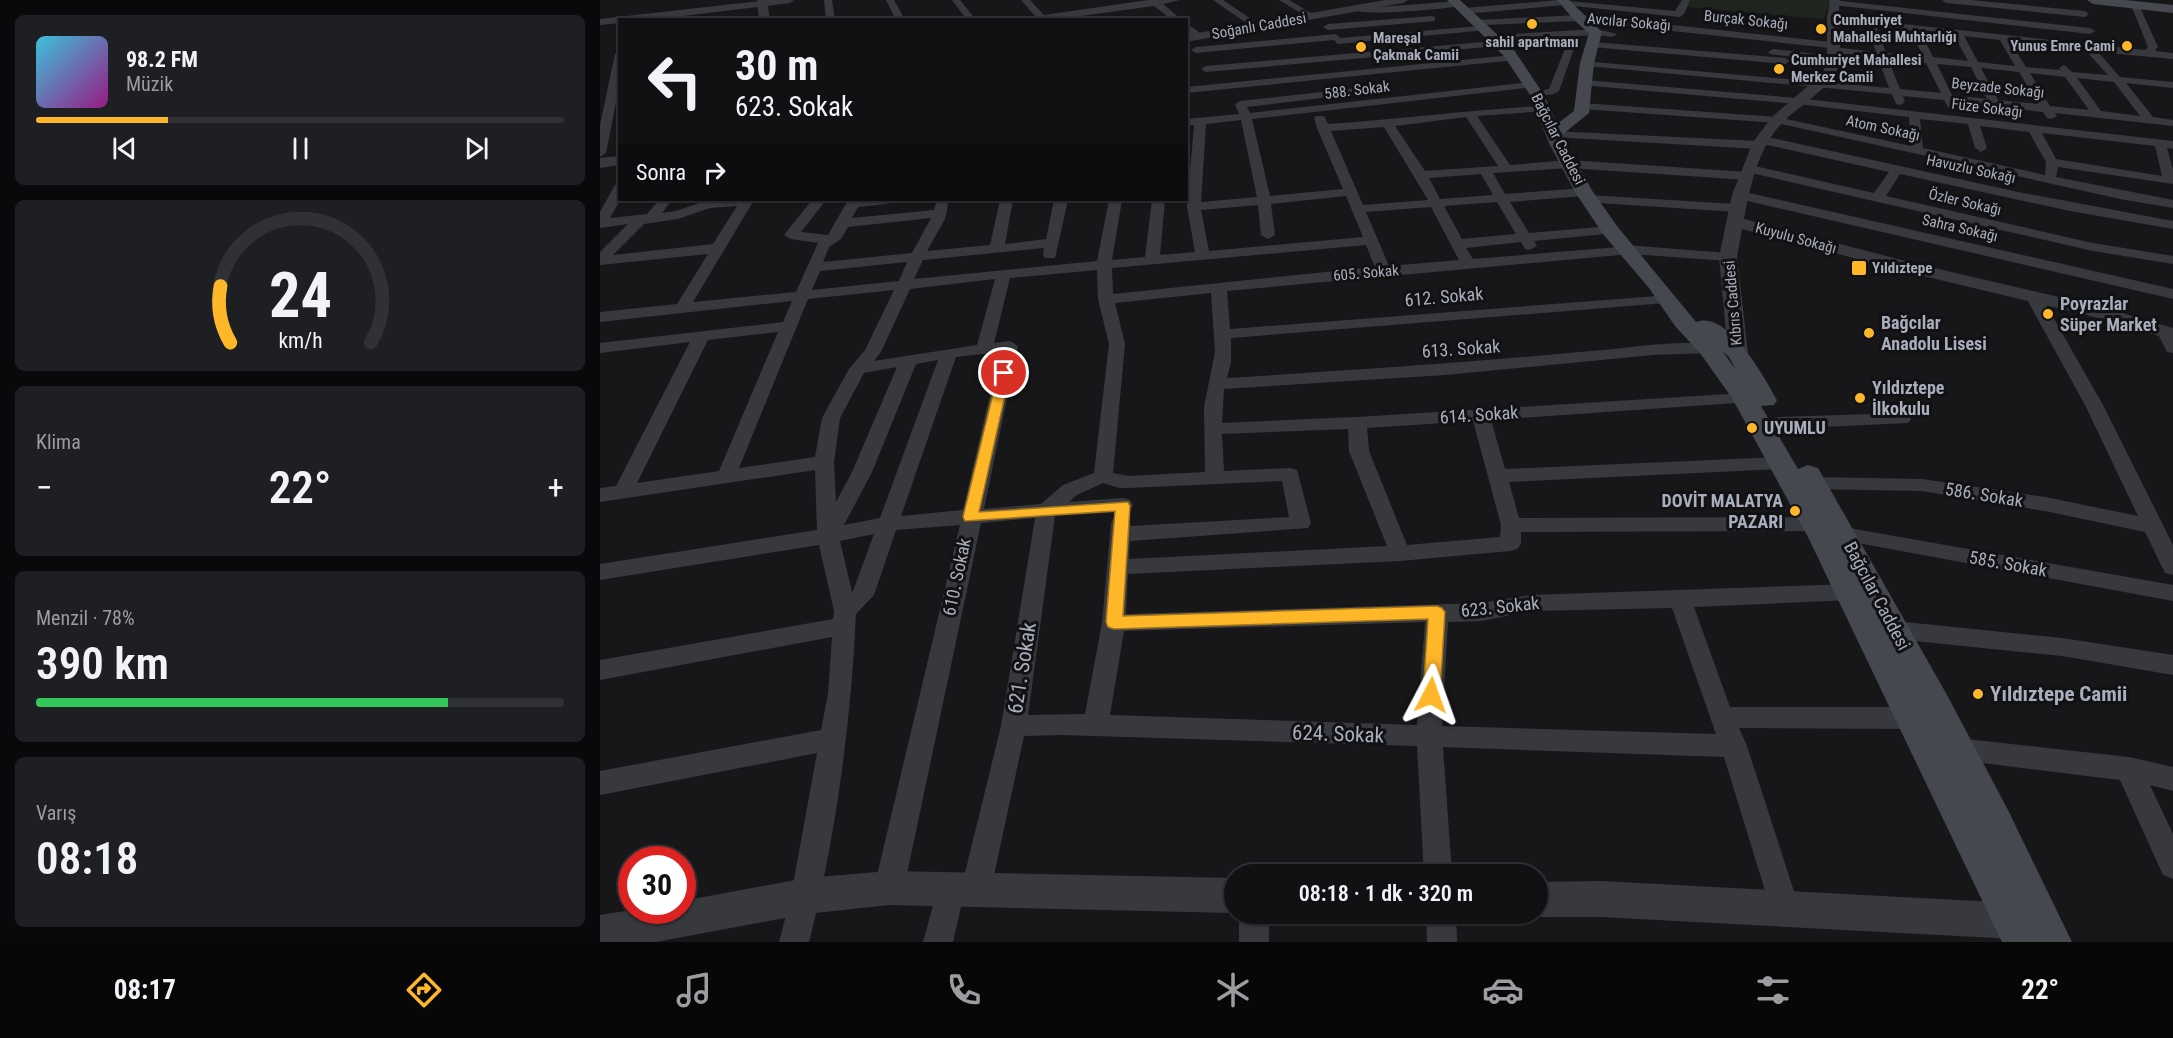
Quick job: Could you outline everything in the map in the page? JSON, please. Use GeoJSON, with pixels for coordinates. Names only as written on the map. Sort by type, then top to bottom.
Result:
{"type":"FeatureCollection","features":[{"type":"Feature","properties":{"kind":"main road"},"geometry":{"type":"LineString","coordinates":[[2091,0],[2173,7]]}},
{"type":"Feature","properties":{"kind":"main road"},"geometry":{"type":"LineString","coordinates":[[1547,121],[1570,122],[1581,113],[1587,63],[1595,38],[1564,2]]}},
{"type":"Feature","properties":{"kind":"main road","name":"Bağcılar Caddesi"},"geometry":{"type":"LineString","coordinates":[[1467,14],[1497,40],[1513,58],[1547,121],[1575,165],[1586,195],[1610,230],[1683,321],[1723,350],[1779,423],[1813,483],[1850,592],[2019,932]]}},
{"type":"Feature","properties":{"kind":"main road","name":"Bağcılar Caddesi"},"geometry":{"type":"LineString","coordinates":[[1723,350],[1744,398],[1781,462],[1829,529],[1895,630],[1958,749],[2051,942]]}},
{"type":"Feature","properties":{"kind":"street"},"geometry":{"type":"LineString","coordinates":[[696,0],[696,15]]}},
{"type":"Feature","properties":{"kind":"street"},"geometry":{"type":"LineString","coordinates":[[625,18],[696,15],[762,2],[790,0]]}},
{"type":"Feature","properties":{"kind":"street"},"geometry":{"type":"LineString","coordinates":[[828,0],[831,18]]}},
{"type":"Feature","properties":{"kind":"street"},"geometry":{"type":"LineString","coordinates":[[890,0],[900,18]]}},
{"type":"Feature","properties":{"kind":"street"},"geometry":{"type":"LineString","coordinates":[[956,0],[970,18]]}},
{"type":"Feature","properties":{"kind":"street"},"geometry":{"type":"LineString","coordinates":[[1025,0],[1042,18]]}},
{"type":"Feature","properties":{"kind":"street"},"geometry":{"type":"LineString","coordinates":[[1087,0],[1107,18]]}},
{"type":"Feature","properties":{"kind":"street"},"geometry":{"type":"LineString","coordinates":[[1049,18],[1153,1],[1176,0]]}},
{"type":"Feature","properties":{"kind":"street"},"geometry":{"type":"LineString","coordinates":[[1217,0],[1258,27]]}},
{"type":"Feature","properties":{"kind":"street"},"geometry":{"type":"LineString","coordinates":[[1239,104],[1374,85],[1367,72],[1350,56],[1317,16],[1283,0]]}},
{"type":"Feature","properties":{"kind":"street","name":"Soğanlı Caddesi"},"geometry":{"type":"LineString","coordinates":[[1191,35],[1258,27],[1354,9],[1373,2],[1403,0]]}},
{"type":"Feature","properties":{"kind":"street"},"geometry":{"type":"LineString","coordinates":[[1498,0],[1509,8]]}},
{"type":"Feature","properties":{"kind":"street"},"geometry":{"type":"LineString","coordinates":[[1550,0],[1680,14],[1685,2],[1674,3]]}},
{"type":"Feature","properties":{"kind":"street"},"geometry":{"type":"LineString","coordinates":[[1946,0],[2085,14]]}},
{"type":"Feature","properties":{"kind":"street"},"geometry":{"type":"LineString","coordinates":[[2091,0],[2085,14],[2090,40],[2149,120]]}},
{"type":"Feature","properties":{"kind":"street"},"geometry":{"type":"LineString","coordinates":[[1153,1],[1175,18]]}},
{"type":"Feature","properties":{"kind":"street"},"geometry":{"type":"LineString","coordinates":[[762,2],[765,18]]}},
{"type":"Feature","properties":{"kind":"street"},"geometry":{"type":"LineString","coordinates":[[1196,50],[1337,39],[1467,14],[1564,2]]}},
{"type":"Feature","properties":{"kind":"street"},"geometry":{"type":"LineString","coordinates":[[2133,2],[2146,56],[2168,85],[2173,97]]}},
{"type":"Feature","properties":{"kind":"street"},"geometry":{"type":"LineString","coordinates":[[1833,8],[1870,23],[2045,43],[2090,40]]}},
{"type":"Feature","properties":{"kind":"street"},"geometry":{"type":"LineString","coordinates":[[1833,8],[2090,40],[2146,56],[2173,56]]}},
{"type":"Feature","properties":{"kind":"street"},"geometry":{"type":"LineString","coordinates":[[1832,55],[1833,8]]}},
{"type":"Feature","properties":{"kind":"street"},"geometry":{"type":"LineString","coordinates":[[1354,9],[1467,14]]}},
{"type":"Feature","properties":{"kind":"street","name":"Burçak Sokağı"},"geometry":{"type":"LineString","coordinates":[[1467,14],[1579,18],[1832,55]]}},
{"type":"Feature","properties":{"kind":"street"},"geometry":{"type":"LineString","coordinates":[[1328,27],[1447,18]]}},
{"type":"Feature","properties":{"kind":"street"},"geometry":{"type":"LineString","coordinates":[[600,22],[618,19]]}},
{"type":"Feature","properties":{"kind":"street"},"geometry":{"type":"LineString","coordinates":[[1870,23],[1898,97]]}},
{"type":"Feature","properties":{"kind":"street"},"geometry":{"type":"LineString","coordinates":[[1914,28],[1954,110]]}},
{"type":"Feature","properties":{"kind":"street"},"geometry":{"type":"LineString","coordinates":[[1958,33],[2001,115]]}},
{"type":"Feature","properties":{"kind":"street","name":"Avcılar Sokağı"},"geometry":{"type":"LineString","coordinates":[[1206,69],[1497,40],[1595,38],[1619,34]]}},
{"type":"Feature","properties":{"kind":"street"},"geometry":{"type":"LineString","coordinates":[[1191,35],[1196,50],[1216,87]]}},
{"type":"Feature","properties":{"kind":"street"},"geometry":{"type":"LineString","coordinates":[[1595,38],[1703,53],[1883,55],[2168,85]]}},
{"type":"Feature","properties":{"kind":"street"},"geometry":{"type":"LineString","coordinates":[[2004,39],[2021,70],[2047,108],[2053,122]]}},
{"type":"Feature","properties":{"kind":"street","name":"Avcılar Sokağı"},"geometry":{"type":"LineString","coordinates":[[1678,41],[1832,55]]}},
{"type":"Feature","properties":{"kind":"street"},"geometry":{"type":"LineString","coordinates":[[1525,82],[1554,91],[1570,43]]}},
{"type":"Feature","properties":{"kind":"street"},"geometry":{"type":"LineString","coordinates":[[2045,43],[2097,114]]}},
{"type":"Feature","properties":{"kind":"street"},"geometry":{"type":"LineString","coordinates":[[2146,56],[2173,49]]}},
{"type":"Feature","properties":{"kind":"street","name":"Kıbrıs Caddesi"},"geometry":{"type":"LineString","coordinates":[[1723,350],[1728,257],[1737,208],[1749,173],[1761,142],[1777,120],[1797,100],[1829,75],[1832,55]]}},
{"type":"Feature","properties":{"kind":"street"},"geometry":{"type":"LineString","coordinates":[[1188,90],[1513,58]]}},
{"type":"Feature","properties":{"kind":"street","name":"Beyzade Sokağı"},"geometry":{"type":"LineString","coordinates":[[1587,63],[1820,82],[1898,97],[1948,97],[2173,123]]}},
{"type":"Feature","properties":{"kind":"street"},"geometry":{"type":"LineString","coordinates":[[600,78],[617,76],[600,153]]}},
{"type":"Feature","properties":{"kind":"street","name":"588. Sokak"},"geometry":{"type":"LineString","coordinates":[[1193,121],[1317,110],[1525,82]]}},
{"type":"Feature","properties":{"kind":"street","name":"Füze Sokağı"},"geometry":{"type":"LineString","coordinates":[[1585,83],[1797,100],[1860,113],[1914,115],[2166,144]]}},
{"type":"Feature","properties":{"kind":"street"},"geometry":{"type":"LineString","coordinates":[[1238,85],[1239,104],[1246,117],[1264,200],[1268,235]]}},
{"type":"Feature","properties":{"kind":"street"},"geometry":{"type":"LineString","coordinates":[[1436,95],[1449,118]]}},
{"type":"Feature","properties":{"kind":"street"},"geometry":{"type":"LineString","coordinates":[[1408,98],[1422,121]]}},
{"type":"Feature","properties":{"kind":"street"},"geometry":{"type":"LineString","coordinates":[[1351,105],[1366,126]]}},
{"type":"Feature","properties":{"kind":"street","name":"Atom Sokağı"},"geometry":{"type":"LineString","coordinates":[[1583,106],[1777,120],[2050,180],[2173,204]]}},
{"type":"Feature","properties":{"kind":"street"},"geometry":{"type":"LineString","coordinates":[[1317,110],[1384,271]]}},
{"type":"Feature","properties":{"kind":"street"},"geometry":{"type":"LineString","coordinates":[[1468,113],[1506,168]]}},
{"type":"Feature","properties":{"kind":"street","name":"Havuzlu Sokağı"},"geometry":{"type":"LineString","coordinates":[[1323,128],[1422,121],[1468,113],[1761,142],[2107,214],[2173,225]]}},
{"type":"Feature","properties":{"kind":"street"},"geometry":{"type":"LineString","coordinates":[[1914,115],[1917,151]]}},
{"type":"Feature","properties":{"kind":"street"},"geometry":{"type":"LineString","coordinates":[[1193,121],[1191,151],[1194,207],[1203,255]]}},
{"type":"Feature","properties":{"kind":"street"},"geometry":{"type":"LineString","coordinates":[[1973,122],[1981,148]]}},
{"type":"Feature","properties":{"kind":"street"},"geometry":{"type":"LineString","coordinates":[[1388,124],[1421,175],[1468,264]]}},
{"type":"Feature","properties":{"kind":"street"},"geometry":{"type":"LineString","coordinates":[[2033,128],[2052,162],[2050,180]]}},
{"type":"Feature","properties":{"kind":"street"},"geometry":{"type":"LineString","coordinates":[[2052,162],[2172,181],[2166,144]]}},
{"type":"Feature","properties":{"kind":"street"},"geometry":{"type":"LineString","coordinates":[[600,163],[618,160]]}},
{"type":"Feature","properties":{"kind":"street","name":"Özler Sokağı"},"geometry":{"type":"LineString","coordinates":[[1421,175],[1575,165],[1749,173],[2093,247],[2173,260]]}},
{"type":"Feature","properties":{"kind":"street"},"geometry":{"type":"LineString","coordinates":[[1980,188],[1988,166]]}},
{"type":"Feature","properties":{"kind":"street"},"geometry":{"type":"LineString","coordinates":[[1877,199],[1898,170]]}},
{"type":"Feature","properties":{"kind":"street"},"geometry":{"type":"LineString","coordinates":[[1485,171],[1537,258]]}},
{"type":"Feature","properties":{"kind":"street"},"geometry":{"type":"LineString","coordinates":[[600,192],[618,189]]}},
{"type":"Feature","properties":{"kind":"street"},"geometry":{"type":"LineString","coordinates":[[600,223],[618,191]]}},
{"type":"Feature","properties":{"kind":"street"},"geometry":{"type":"LineString","coordinates":[[1194,207],[1350,192]]}},
{"type":"Feature","properties":{"kind":"street","name":"Sahra Sokağı"},"geometry":{"type":"LineString","coordinates":[[1358,209],[1501,197],[1586,195],[1737,208],[1890,229],[2173,294]]}},
{"type":"Feature","properties":{"kind":"street"},"geometry":{"type":"LineString","coordinates":[[600,261],[639,221],[652,217],[664,201]]}},
{"type":"Feature","properties":{"kind":"street"},"geometry":{"type":"LineString","coordinates":[[600,223],[678,215],[708,204],[746,201]]}},
{"type":"Feature","properties":{"kind":"street"},"geometry":{"type":"LineString","coordinates":[[682,308],[746,201]]}},
{"type":"Feature","properties":{"kind":"street"},"geometry":{"type":"LineString","coordinates":[[818,201],[791,235],[830,240]]}},
{"type":"Feature","properties":{"kind":"street"},"geometry":{"type":"LineString","coordinates":[[726,477],[823,245],[836,236],[853,203],[876,201]]}},
{"type":"Feature","properties":{"kind":"street"},"geometry":{"type":"LineString","coordinates":[[996,248],[1002,229],[1006,201]]}},
{"type":"Feature","properties":{"kind":"street"},"geometry":{"type":"LineString","coordinates":[[1047,270],[1061,201]]}},
{"type":"Feature","properties":{"kind":"street"},"geometry":{"type":"LineString","coordinates":[[1103,476],[1117,344],[1106,299],[1104,265],[1115,201]]}},
{"type":"Feature","properties":{"kind":"street"},"geometry":{"type":"LineString","coordinates":[[1152,261],[1158,201]]}},
{"type":"Feature","properties":{"kind":"street"},"geometry":{"type":"LineString","coordinates":[[1890,229],[1899,204]]}},
{"type":"Feature","properties":{"kind":"street"},"geometry":{"type":"LineString","coordinates":[[844,223],[942,206]]}},
{"type":"Feature","properties":{"kind":"street"},"geometry":{"type":"LineString","coordinates":[[794,942],[806,896],[840,694],[844,619],[828,536],[824,462],[831,418],[858,369],[873,352],[942,206]]}},
{"type":"Feature","properties":{"kind":"street","name":"Kuyulu Sokağı"},"geometry":{"type":"LineString","coordinates":[[1737,208],[1911,268],[2033,296],[2170,338]]}},
{"type":"Feature","properties":{"kind":"street"},"geometry":{"type":"LineString","coordinates":[[1459,244],[1610,230]]}},
{"type":"Feature","properties":{"kind":"street"},"geometry":{"type":"LineString","coordinates":[[600,317],[1004,274],[1372,240]]}},
{"type":"Feature","properties":{"kind":"street"},"geometry":{"type":"LineString","coordinates":[[814,267],[1052,243]]}},
{"type":"Feature","properties":{"kind":"street"},"geometry":{"type":"LineString","coordinates":[[600,261],[719,248]]}},
{"type":"Feature","properties":{"kind":"street","name":"605. Sokak"},"geometry":{"type":"LineString","coordinates":[[1106,299],[1626,250],[1728,257]]}},
{"type":"Feature","properties":{"kind":"street"},"geometry":{"type":"LineString","coordinates":[[984,348],[1004,274]]}},
{"type":"Feature","properties":{"kind":"street"},"geometry":{"type":"LineString","coordinates":[[1215,477],[1211,438],[1214,429],[1216,384],[1223,365],[1224,334],[1219,311],[1219,287]]}},
{"type":"Feature","properties":{"kind":"street","name":"612. Sokak"},"geometry":{"type":"LineString","coordinates":[[1224,334],[1661,291]]}},
{"type":"Feature","properties":{"kind":"street"},"geometry":{"type":"LineString","coordinates":[[2033,296],[2094,405],[2173,567]]}},
{"type":"Feature","properties":{"kind":"street"},"geometry":{"type":"LineString","coordinates":[[600,348],[790,326]]}},
{"type":"Feature","properties":{"kind":"street"},"geometry":{"type":"LineString","coordinates":[[623,492],[702,336]]}},
{"type":"Feature","properties":{"kind":"street","name":"610. Sokak"},"geometry":{"type":"LineString","coordinates":[[858,369],[949,353],[1010,346],[889,888]]}},
{"type":"Feature","properties":{"kind":"street","name":"613. Sokak"},"geometry":{"type":"LineString","coordinates":[[1216,384],[1445,370],[1653,350],[1723,350]]}},
{"type":"Feature","properties":{"kind":"street"},"geometry":{"type":"LineString","coordinates":[[600,670],[844,619],[862,596],[949,353]]}},
{"type":"Feature","properties":{"kind":"street"},"geometry":{"type":"LineString","coordinates":[[828,536],[862,472],[909,360]]}},
{"type":"Feature","properties":{"kind":"street","name":"614. Sokak"},"geometry":{"type":"LineString","coordinates":[[1214,429],[1357,423],[1744,398]]}},
{"type":"Feature","properties":{"kind":"street"},"geometry":{"type":"LineString","coordinates":[[1119,567],[1400,553],[1510,544],[1511,525],[1480,415]]}},
{"type":"Feature","properties":{"kind":"street"},"geometry":{"type":"LineString","coordinates":[[1779,423],[1902,419]]}},
{"type":"Feature","properties":{"kind":"street"},"geometry":{"type":"LineString","coordinates":[[1357,423],[1359,451],[1400,553]]}},
{"type":"Feature","properties":{"kind":"street"},"geometry":{"type":"LineString","coordinates":[[600,495],[824,462]]}},
{"type":"Feature","properties":{"kind":"street"},"geometry":{"type":"LineString","coordinates":[[1499,476],[1781,462]]}},
{"type":"Feature","properties":{"kind":"street"},"geometry":{"type":"LineString","coordinates":[[1046,510],[1070,490],[1103,476],[1119,482],[1128,482],[1290,474],[1301,523],[1120,534]]}},
{"type":"Feature","properties":{"kind":"street"},"geometry":{"type":"LineString","coordinates":[[1096,725],[1114,622],[1120,534],[1128,482]]}},
{"type":"Feature","properties":{"kind":"street","name":"586. Sokak"},"geometry":{"type":"LineString","coordinates":[[1813,483],[1922,485],[2045,504],[2153,526]]}},
{"type":"Feature","properties":{"kind":"street"},"geometry":{"type":"LineString","coordinates":[[600,572],[828,536],[887,524],[1046,510],[1123,506]]}},
{"type":"Feature","properties":{"kind":"street","name":"621. Sokak"},"geometry":{"type":"LineString","coordinates":[[938,942],[963,890],[1014,726],[1046,510]]}},
{"type":"Feature","properties":{"kind":"street","name":"585. Sokak"},"geometry":{"type":"LineString","coordinates":[[1511,525],[1829,529],[2173,592]]}},
{"type":"Feature","properties":{"kind":"street","name":"623. Sokak"},"geometry":{"type":"LineString","coordinates":[[1114,622],[1482,612],[1530,603],[1850,592]]}},
{"type":"Feature","properties":{"kind":"street"},"geometry":{"type":"LineString","coordinates":[[1680,599],[1721,717],[1734,746],[1785,910]]}},
{"type":"Feature","properties":{"kind":"street"},"geometry":{"type":"LineString","coordinates":[[1437,612],[1429,737],[1437,864]]}},
{"type":"Feature","properties":{"kind":"street"},"geometry":{"type":"LineString","coordinates":[[1895,630],[2062,647],[2173,665]]}},
{"type":"Feature","properties":{"kind":"street"},"geometry":{"type":"LineString","coordinates":[[1721,717],[1913,718]]}},
{"type":"Feature","properties":{"kind":"street","name":"624. Sokak"},"geometry":{"type":"LineString","coordinates":[[1014,726],[1096,725],[1734,746]]}},
{"type":"Feature","properties":{"kind":"street"},"geometry":{"type":"LineString","coordinates":[[600,783],[833,739]]}},
{"type":"Feature","properties":{"kind":"street"},"geometry":{"type":"LineString","coordinates":[[1958,749],[2128,769],[2173,779]]}},
{"type":"Feature","properties":{"kind":"street"},"geometry":{"type":"LineString","coordinates":[[2128,769],[2173,865]]}},
{"type":"Feature","properties":{"kind":"street"},"geometry":{"type":"LineString","coordinates":[[600,934],[806,896],[889,888],[1224,896]]}},
{"type":"Feature","properties":{"kind":"street"},"geometry":{"type":"LineString","coordinates":[[1548,899],[1601,899],[1785,910],[2019,932]]}},
{"type":"Feature","properties":{"kind":"street"},"geometry":{"type":"LineString","coordinates":[[1254,924],[1254,942]]}},
{"type":"Feature","properties":{"kind":"street"},"geometry":{"type":"LineString","coordinates":[[1441,924],[1442,942]]}},
{"type":"Feature","properties":{"kind":"shaded area"},"geometry":{"type":"Polygon","coordinates":[[[1690,0],[1831,0],[1824,19],[1687,7],[1690,0]]]}},
{"type":"Feature","properties":{"kind":"place","name":"sahil apartmanı"},"geometry":{"type":"Point","coordinates":[1532,24]}},
{"type":"Feature","properties":{"kind":"place","name":"Cumhuriyet Mahallesi Muhtarlığı"},"geometry":{"type":"Point","coordinates":[1821,29]}},
{"type":"Feature","properties":{"kind":"place","name":"Yunus Emre Cami"},"geometry":{"type":"Point","coordinates":[2127,46]}},
{"type":"Feature","properties":{"kind":"place","name":"Mareşal Çakmak Camii"},"geometry":{"type":"Point","coordinates":[1361,47]}},
{"type":"Feature","properties":{"kind":"place","name":"Cumhuriyet Mahallesi Merkez Camii"},"geometry":{"type":"Point","coordinates":[1779,69]}},
{"type":"Feature","properties":{"kind":"place","name":"Yıldıztepe"},"geometry":{"type":"Point","coordinates":[1859,268]}},
{"type":"Feature","properties":{"kind":"place","name":"Poyrazlar Süper Market"},"geometry":{"type":"Point","coordinates":[2048,314]}},
{"type":"Feature","properties":{"kind":"place","name":"Bağcılar Anadolu Lisesi"},"geometry":{"type":"Point","coordinates":[1869,333]}},
{"type":"Feature","properties":{"kind":"place","name":"Yıldıztepe İlkokulu"},"geometry":{"type":"Point","coordinates":[1860,398]}},
{"type":"Feature","properties":{"kind":"place","name":"UYUMLU"},"geometry":{"type":"Point","coordinates":[1752,428]}},
{"type":"Feature","properties":{"kind":"place","name":"DOVİT MALATYA PAZARI"},"geometry":{"type":"Point","coordinates":[1795,511]}},
{"type":"Feature","properties":{"kind":"place","name":"Yıldıztepe Camii"},"geometry":{"type":"Point","coordinates":[1978,694]}},
{"type":"Feature","properties":{"kind":"route"},"geometry":{"type":"LineString","coordinates":[[1004,373],[970,517],[1123,506],[1114,622],[1437,612],[1431,695]]}}]}
